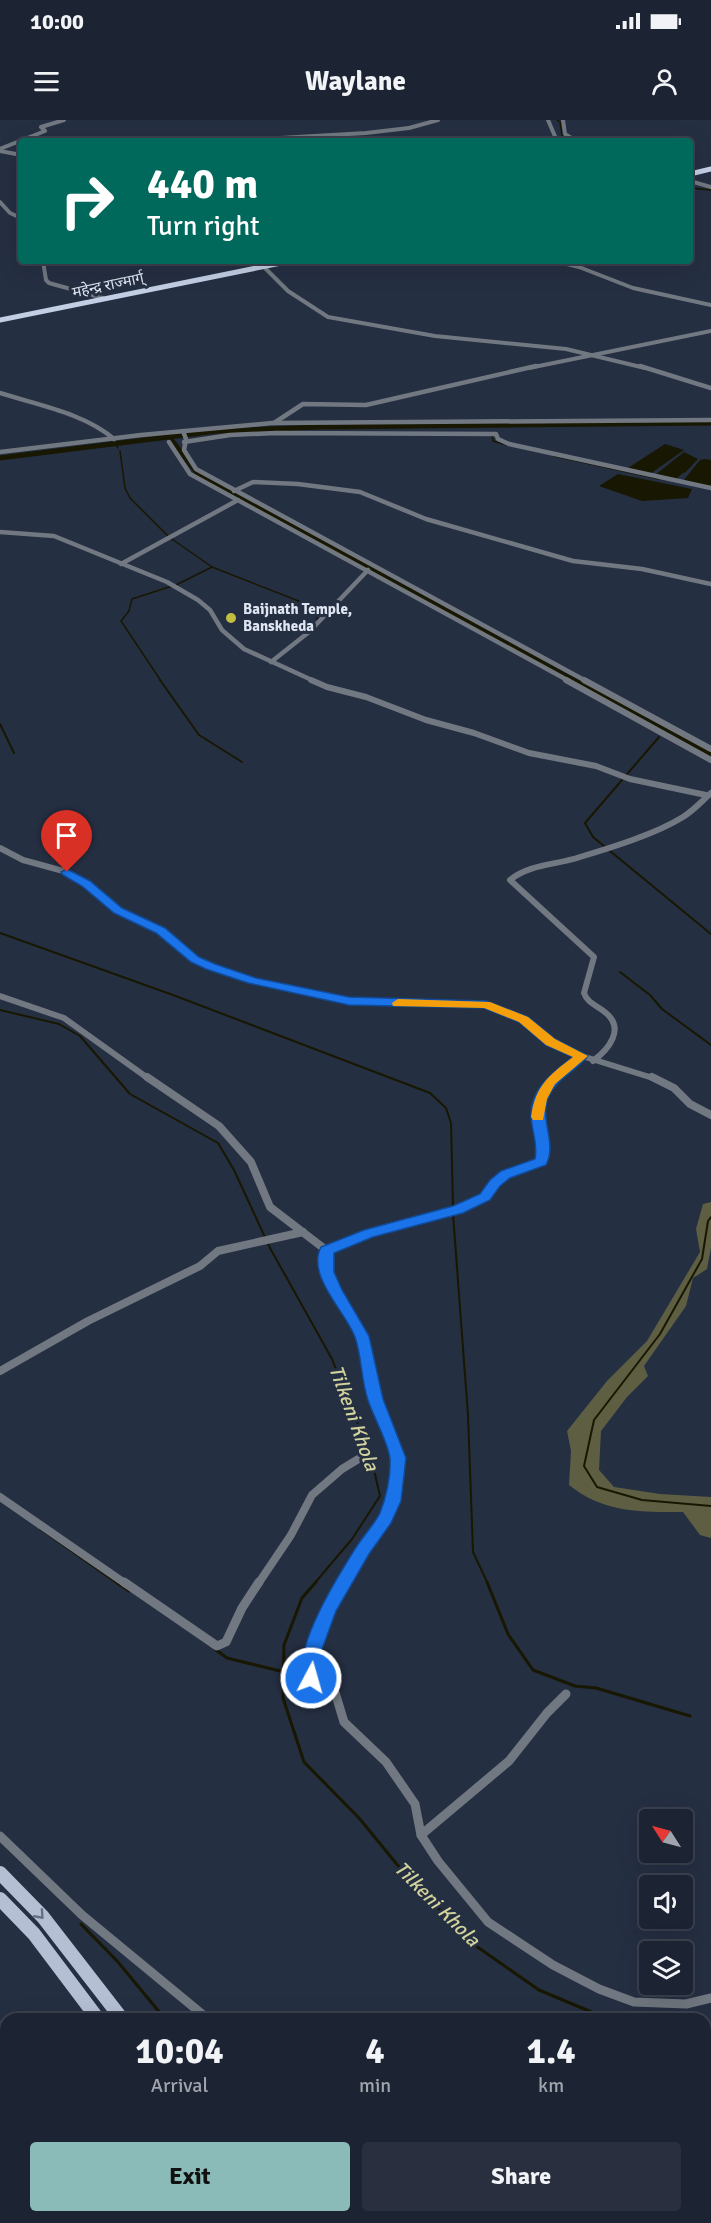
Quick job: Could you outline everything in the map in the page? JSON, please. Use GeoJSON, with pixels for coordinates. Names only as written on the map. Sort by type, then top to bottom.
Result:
{"type":"FeatureCollection","features":[{"type":"Feature","properties":{"kind":"highway"},"geometry":{"type":"LineString","coordinates":[[693,173],[711,169]]}},
{"type":"Feature","properties":{"kind":"highway","name":"महेन्द्र राज्मार्ग्"},"geometry":{"type":"LineString","coordinates":[[0,320],[277,264]]}},
{"type":"Feature","properties":{"kind":"main road"},"geometry":{"type":"LineString","coordinates":[[0,1873],[43,1917],[117,2013]]}},
{"type":"Feature","properties":{"kind":"main road"},"geometry":{"type":"LineString","coordinates":[[0,1899],[34,1934],[93,2013]]}},
{"type":"Feature","properties":{"kind":"street"},"geometry":{"type":"LineString","coordinates":[[28,138],[45,131],[40,127],[64,120]]}},
{"type":"Feature","properties":{"kind":"street"},"geometry":{"type":"LineString","coordinates":[[271,138],[366,134],[409,128],[438,120]]}},
{"type":"Feature","properties":{"kind":"street"},"geometry":{"type":"LineString","coordinates":[[548,120],[556,138]]}},
{"type":"Feature","properties":{"kind":"street"},"geometry":{"type":"LineString","coordinates":[[562,120],[565,134],[571,138]]}},
{"type":"Feature","properties":{"kind":"street"},"geometry":{"type":"LineString","coordinates":[[0,150],[18,142]]}},
{"type":"Feature","properties":{"kind":"street"},"geometry":{"type":"LineString","coordinates":[[0,150],[18,154]]}},
{"type":"Feature","properties":{"kind":"street"},"geometry":{"type":"LineString","coordinates":[[0,158],[11,153]]}},
{"type":"Feature","properties":{"kind":"street"},"geometry":{"type":"LineString","coordinates":[[693,182],[711,188]]}},
{"type":"Feature","properties":{"kind":"street"},"geometry":{"type":"LineString","coordinates":[[0,202],[10,213],[18,217]]}},
{"type":"Feature","properties":{"kind":"street"},"geometry":{"type":"LineString","coordinates":[[43,264],[46,280],[49,284],[103,298]]}},
{"type":"Feature","properties":{"kind":"street"},"geometry":{"type":"LineString","coordinates":[[260,264],[288,291],[328,317],[435,336],[535,345],[590,354],[633,364],[711,388]]}},
{"type":"Feature","properties":{"kind":"street"},"geometry":{"type":"LineString","coordinates":[[567,264],[633,288],[711,305]]}},
{"type":"Feature","properties":{"kind":"street"},"geometry":{"type":"LineString","coordinates":[[272,423],[303,404],[366,405],[590,354],[711,331]]}},
{"type":"Feature","properties":{"kind":"street"},"geometry":{"type":"LineString","coordinates":[[0,393],[73,416],[107,433],[114,439]]}},
{"type":"Feature","properties":{"kind":"street"},"geometry":{"type":"LineString","coordinates":[[184,437],[272,423],[711,420]]}},
{"type":"Feature","properties":{"kind":"street"},"geometry":{"type":"LineString","coordinates":[[0,452],[114,439],[294,432],[369,434],[441,431],[496,434],[498,439],[509,444],[711,488]]}},
{"type":"Feature","properties":{"kind":"street"},"geometry":{"type":"LineString","coordinates":[[184,437],[184,450],[196,469],[711,749]]}},
{"type":"Feature","properties":{"kind":"street"},"geometry":{"type":"LineString","coordinates":[[169,442],[190,474],[711,760]]}},
{"type":"Feature","properties":{"kind":"street"},"geometry":{"type":"LineString","coordinates":[[234,491],[253,482],[298,484],[360,492],[426,519],[573,561],[642,569],[711,584]]}},
{"type":"Feature","properties":{"kind":"street"},"geometry":{"type":"LineString","coordinates":[[121,564],[238,500]]}},
{"type":"Feature","properties":{"kind":"street"},"geometry":{"type":"LineString","coordinates":[[0,532],[47,534],[98,552],[190,594],[210,610],[222,630],[232,640],[259,657],[327,687],[366,697],[426,720],[474,732],[537,755],[596,766],[630,779],[709,794]]}},
{"type":"Feature","properties":{"kind":"street"},"geometry":{"type":"LineString","coordinates":[[271,662],[309,632],[339,597],[368,570]]}},
{"type":"Feature","properties":{"kind":"street"},"geometry":{"type":"LineString","coordinates":[[593,1061],[608,1051],[614,1040],[615,1029],[613,1020],[587,1000],[584,991],[585,981],[595,962],[594,957],[510,880],[530,868],[578,858],[657,830],[684,817],[709,794]]}},
{"type":"Feature","properties":{"kind":"street"},"geometry":{"type":"LineString","coordinates":[[0,848],[23,860],[67,872],[118,910],[160,930],[195,959],[211,966],[253,981],[349,1001],[486,1005],[524,1019],[551,1042],[593,1061],[622,1067],[659,1080],[674,1088],[690,1104],[711,1114]]}},
{"type":"Feature","properties":{"kind":"street"},"geometry":{"type":"LineString","coordinates":[[0,996],[64,1018],[219,1126],[251,1162],[270,1207],[326,1250],[327,1272],[362,1336],[375,1399],[398,1458],[393,1501],[385,1519],[363,1550],[328,1609],[312,1652],[311,1678],[334,1689],[344,1722],[386,1762],[415,1804],[421,1835],[438,1861],[488,1922],[553,1965],[598,1989],[634,2002],[686,2004],[711,1998]]}},
{"type":"Feature","properties":{"kind":"street"},"geometry":{"type":"LineString","coordinates":[[326,1250],[369,1233],[458,1210],[485,1197],[495,1183],[506,1174],[541,1161],[544,1147],[538,1117],[540,1099],[550,1082],[582,1056]]}},
{"type":"Feature","properties":{"kind":"street"},"geometry":{"type":"LineString","coordinates":[[0,1371],[88,1321],[200,1266],[218,1251],[305,1232]]}},
{"type":"Feature","properties":{"kind":"street"},"geometry":{"type":"LineString","coordinates":[[0,1497],[217,1646],[226,1642],[242,1608],[291,1535],[312,1495],[342,1469],[360,1458]]}},
{"type":"Feature","properties":{"kind":"street"},"geometry":{"type":"LineString","coordinates":[[421,1835],[509,1761],[547,1713],[566,1694]]}},
{"type":"Feature","properties":{"kind":"street"},"geometry":{"type":"LineString","coordinates":[[0,1836],[82,1915],[201,2013]]}},
{"type":"Feature","properties":{"kind":"shaded area"},"geometry":{"type":"Polygon","coordinates":[[[665,444],[684,450],[650,474],[628,468],[665,444]]]}},
{"type":"Feature","properties":{"kind":"shaded area"},"geometry":{"type":"Polygon","coordinates":[[[684,452],[698,459],[686,472],[676,479],[655,475],[684,452]]]}},
{"type":"Feature","properties":{"kind":"shaded area"},"geometry":{"type":"Polygon","coordinates":[[[700,460],[711,460],[711,486],[683,481],[700,460]]]}},
{"type":"Feature","properties":{"kind":"shaded area"},"geometry":{"type":"Polygon","coordinates":[[[618,474],[692,489],[688,498],[642,501],[599,486],[618,474]]]}},
{"type":"Feature","properties":{"kind":"shaded area"},"geometry":{"type":"Polygon","coordinates":[[[711,1202],[711,1248],[707,1269],[693,1278],[686,1306],[644,1366],[648,1376],[627,1397],[601,1431],[599,1470],[614,1487],[660,1494],[711,1497],[711,1538],[700,1535],[683,1512],[637,1511],[609,1506],[595,1501],[569,1485],[571,1451],[567,1431],[607,1381],[647,1341],[700,1252],[696,1229],[703,1204],[711,1202]]]}},
{"type":"Feature","properties":{"kind":"waterway"},"geometry":{"type":"LineString","coordinates":[[557,120],[560,122],[562,135],[566,138]]}},
{"type":"Feature","properties":{"kind":"waterway"},"geometry":{"type":"LineString","coordinates":[[693,188],[711,190]]}},
{"type":"Feature","properties":{"kind":"waterway"},"geometry":{"type":"LineString","coordinates":[[0,458],[217,431],[321,427],[711,423]]}},
{"type":"Feature","properties":{"kind":"waterway"},"geometry":{"type":"LineString","coordinates":[[492,435],[493,441],[507,445]]}},
{"type":"Feature","properties":{"kind":"waterway"},"geometry":{"type":"LineString","coordinates":[[170,438],[198,474],[575,681]]}},
{"type":"Feature","properties":{"kind":"waterway"},"geometry":{"type":"LineString","coordinates":[[120,451],[125,488],[130,498],[169,537],[212,567]]}},
{"type":"Feature","properties":{"kind":"waterway"},"geometry":{"type":"LineString","coordinates":[[554,456],[659,479]]}},
{"type":"Feature","properties":{"kind":"waterway"},"geometry":{"type":"LineString","coordinates":[[176,585],[212,567]]}},
{"type":"Feature","properties":{"kind":"waterway"},"geometry":{"type":"LineString","coordinates":[[212,567],[319,609],[317,619]]}},
{"type":"Feature","properties":{"kind":"waterway"},"geometry":{"type":"LineString","coordinates":[[161,681],[121,621],[129,611],[132,599],[172,586]]}},
{"type":"Feature","properties":{"kind":"waterway"},"geometry":{"type":"LineString","coordinates":[[160,680],[199,735],[242,762]]}},
{"type":"Feature","properties":{"kind":"waterway"},"geometry":{"type":"LineString","coordinates":[[572,680],[711,756]]}},
{"type":"Feature","properties":{"kind":"waterway"},"geometry":{"type":"LineString","coordinates":[[0,724],[14,753]]}},
{"type":"Feature","properties":{"kind":"waterway"},"geometry":{"type":"LineString","coordinates":[[659,737],[585,823],[593,837],[711,934]]}},
{"type":"Feature","properties":{"kind":"waterway"},"geometry":{"type":"LineString","coordinates":[[0,933],[173,995],[430,1093],[446,1108],[451,1123],[453,1208]]}},
{"type":"Feature","properties":{"kind":"waterway"},"geometry":{"type":"LineString","coordinates":[[620,972],[650,995],[662,1009],[711,1045]]}},
{"type":"Feature","properties":{"kind":"waterway","name":"Tilkeni Khola"},"geometry":{"type":"LineString","coordinates":[[0,1010],[59,1024],[80,1036],[130,1094],[218,1143],[234,1170],[270,1248],[332,1359],[371,1457],[380,1496],[352,1539],[314,1584]]}},
{"type":"Feature","properties":{"kind":"waterway"},"geometry":{"type":"LineString","coordinates":[[453,1214],[468,1415],[473,1552],[488,1584]]}},
{"type":"Feature","properties":{"kind":"waterway"},"geometry":{"type":"LineString","coordinates":[[711,1217],[708,1221],[702,1259],[660,1334],[594,1420],[584,1466],[597,1487],[642,1500],[711,1506]]}},
{"type":"Feature","properties":{"kind":"waterway"},"geometry":{"type":"LineString","coordinates":[[40,1529],[118,1584]]}},
{"type":"Feature","properties":{"kind":"waterway"},"geometry":{"type":"LineString","coordinates":[[116,1582],[129,1591]]}},
{"type":"Feature","properties":{"kind":"waterway","name":"Tilkeni Khola"},"geometry":{"type":"LineString","coordinates":[[283,1672],[284,1645],[302,1598],[316,1582]]}},
{"type":"Feature","properties":{"kind":"waterway"},"geometry":{"type":"LineString","coordinates":[[487,1582],[508,1634],[533,1670],[575,1686],[596,1688],[690,1716]]}},
{"type":"Feature","properties":{"kind":"waterway"},"geometry":{"type":"LineString","coordinates":[[216,1650],[227,1658],[283,1672]]}},
{"type":"Feature","properties":{"kind":"waterway","name":"Tilkeni Khola"},"geometry":{"type":"LineString","coordinates":[[283,1672],[283,1698],[304,1762],[359,1818],[409,1879],[476,1946],[539,1990],[594,2013]]}},
{"type":"Feature","properties":{"kind":"waterway"},"geometry":{"type":"LineString","coordinates":[[81,1924],[118,1962],[160,2013]]}},
{"type":"Feature","properties":{"kind":"slow traffic"},"geometry":{"type":"LineString","coordinates":[[398,1003],[486,1005],[524,1019],[551,1042],[566,1051],[582,1056],[550,1082],[540,1099],[538,1117]]}},
{"type":"Feature","properties":{"kind":"place","name":"Baijnath Temple, Banskheda"},"geometry":{"type":"Point","coordinates":[231,618]}},
{"type":"Feature","properties":{"kind":"route"},"geometry":{"type":"LineString","coordinates":[[67,872],[86,884],[105,902],[160,930],[172,938],[185,952],[211,966],[253,981],[349,1001],[486,1005],[524,1019],[551,1042],[566,1051],[582,1056],[550,1082],[540,1099],[538,1117],[544,1147],[541,1161],[506,1174],[495,1183],[485,1197],[458,1210],[369,1233],[326,1250],[327,1272],[362,1336],[375,1399],[398,1458],[393,1501],[385,1519],[363,1550],[328,1609],[312,1652],[311,1678]]}}]}
